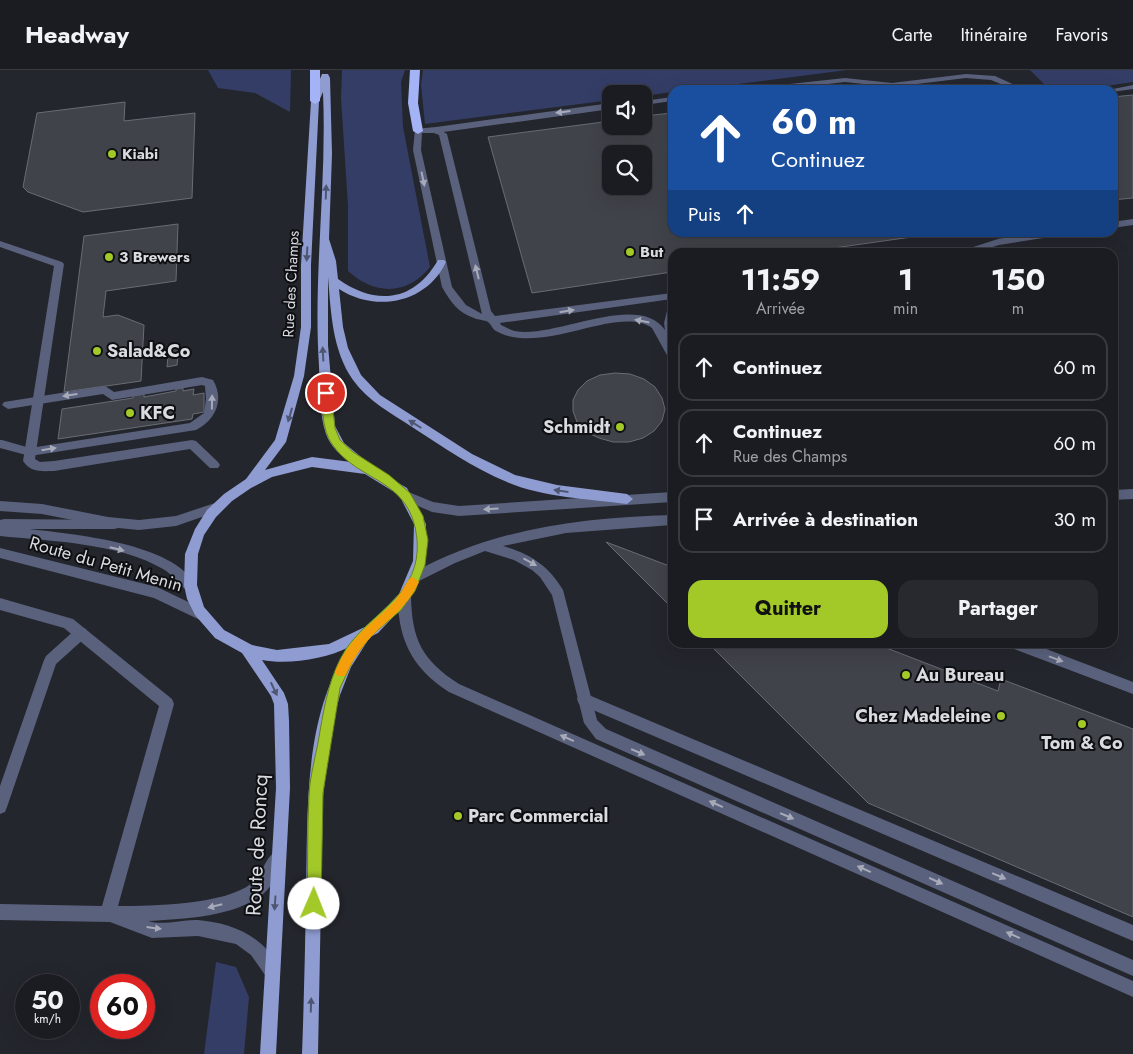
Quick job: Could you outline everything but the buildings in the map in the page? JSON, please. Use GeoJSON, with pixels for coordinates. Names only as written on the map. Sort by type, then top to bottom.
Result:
{"type":"FeatureCollection","features":[{"type":"Feature","properties":{"kind":"highway"},"geometry":{"type":"LineString","coordinates":[[315,70],[315,101]]}},
{"type":"Feature","properties":{"kind":"highway"},"geometry":{"type":"LineString","coordinates":[[415,70],[413,103],[418,131]]}},
{"type":"Feature","properties":{"kind":"main road","name":"Rue des Champs"},"geometry":{"type":"LineString","coordinates":[[249,482],[280,442],[300,376],[306,327],[306,265],[315,101],[326,73]]}},
{"type":"Feature","properties":{"kind":"main road","name":"Rue des Champs"},"geometry":{"type":"LineString","coordinates":[[326,73],[329,118],[322,334],[330,428],[338,446],[372,471]]}},
{"type":"Feature","properties":{"kind":"main road"},"geometry":{"type":"LineString","coordinates":[[324,238],[331,261],[339,332],[346,357],[367,390],[390,409],[483,466],[512,480],[557,490],[627,498]]}},
{"type":"Feature","properties":{"kind":"main road"},"geometry":{"type":"LineString","coordinates":[[333,280],[350,292],[360,295],[391,298],[421,288],[435,276],[441,262]]}},
{"type":"Feature","properties":{"kind":"main road"},"geometry":{"type":"LineString","coordinates":[[310,1054],[316,793],[334,688],[350,654],[367,633],[388,616],[405,597],[415,578],[420,565],[422,540],[418,516],[406,496],[385,478],[372,471],[344,463],[312,462],[280,468],[249,482],[218,507],[200,532],[194,545],[190,566],[190,586],[200,614],[220,635],[247,649],[276,656],[307,654],[338,647],[367,633]]}},
{"type":"Feature","properties":{"kind":"main road","name":"Route de Roncq"},"geometry":{"type":"LineString","coordinates":[[247,649],[272,683],[281,704],[283,788],[271,968],[268,1054]]}},
{"type":"Feature","properties":{"kind":"street"},"geometry":{"type":"LineString","coordinates":[[800,85],[845,80],[892,85],[966,76],[992,78],[1010,85]]}},
{"type":"Feature","properties":{"kind":"street"},"geometry":{"type":"LineString","coordinates":[[1118,89],[1133,87]]}},
{"type":"Feature","properties":{"kind":"street"},"geometry":{"type":"LineString","coordinates":[[652,102],[668,100]]}},
{"type":"Feature","properties":{"kind":"street"},"geometry":{"type":"LineString","coordinates":[[602,107],[418,131],[417,150],[447,287],[456,303],[468,312],[489,319],[519,319],[668,297]]}},
{"type":"Feature","properties":{"kind":"street"},"geometry":{"type":"LineString","coordinates":[[436,130],[443,134],[489,319],[501,332],[516,336],[637,319],[651,322],[656,326],[668,347]]}},
{"type":"Feature","properties":{"kind":"street"},"geometry":{"type":"LineString","coordinates":[[1118,224],[1133,222]]}},
{"type":"Feature","properties":{"kind":"street"},"geometry":{"type":"LineString","coordinates":[[979,248],[998,242],[1030,237]]}},
{"type":"Feature","properties":{"kind":"street"},"geometry":{"type":"LineString","coordinates":[[0,244],[59,264],[29,461],[38,467],[54,466],[192,444],[214,465]]}},
{"type":"Feature","properties":{"kind":"street"},"geometry":{"type":"LineString","coordinates":[[2,444],[30,452],[192,427],[205,421],[212,413],[212,388],[209,383],[202,381],[112,396],[105,390],[8,405]]}},
{"type":"Feature","properties":{"kind":"street"},"geometry":{"type":"LineString","coordinates":[[1118,495],[1133,494]]}},
{"type":"Feature","properties":{"kind":"street"},"geometry":{"type":"LineString","coordinates":[[406,496],[432,506],[459,511],[668,496]]}},
{"type":"Feature","properties":{"kind":"street","name":"Route du Petit Menin"},"geometry":{"type":"LineString","coordinates":[[0,506],[42,509],[124,524],[165,523],[218,507]]}},
{"type":"Feature","properties":{"kind":"street"},"geometry":{"type":"LineString","coordinates":[[415,578],[453,558],[484,546],[523,536],[604,523],[668,520]]}},
{"type":"Feature","properties":{"kind":"street"},"geometry":{"type":"LineString","coordinates":[[0,524],[124,524]]}},
{"type":"Feature","properties":{"kind":"street"},"geometry":{"type":"LineString","coordinates":[[0,531],[96,544],[139,554],[172,568],[190,586]]}},
{"type":"Feature","properties":{"kind":"street"},"geometry":{"type":"LineString","coordinates":[[484,546],[526,559],[544,571],[550,578],[558,594],[591,723],[611,740],[1133,968]]}},
{"type":"Feature","properties":{"kind":"street","name":"Route du Petit Menin"},"geometry":{"type":"LineString","coordinates":[[0,553],[157,593],[200,614]]}},
{"type":"Feature","properties":{"kind":"street"},"geometry":{"type":"LineString","coordinates":[[405,597],[405,621],[417,657],[433,674],[454,688],[1133,989]]}},
{"type":"Feature","properties":{"kind":"street"},"geometry":{"type":"LineString","coordinates":[[0,604],[68,623],[168,704],[108,913]]}},
{"type":"Feature","properties":{"kind":"street"},"geometry":{"type":"LineString","coordinates":[[0,808],[51,660],[81,633]]}},
{"type":"Feature","properties":{"kind":"street"},"geometry":{"type":"LineString","coordinates":[[1026,648],[1133,688]]}},
{"type":"Feature","properties":{"kind":"street"},"geometry":{"type":"LineString","coordinates":[[584,699],[1133,933]]}},
{"type":"Feature","properties":{"kind":"street"},"geometry":{"type":"LineString","coordinates":[[0,912],[108,913],[197,910],[238,900],[257,889],[278,858]]}},
{"type":"Feature","properties":{"kind":"street"},"geometry":{"type":"LineString","coordinates":[[108,913],[152,930],[198,928],[239,937],[257,949],[271,968]]}},
{"type":"Feature","properties":{"kind":"shaded area"},"geometry":{"type":"Polygon","coordinates":[[[208,70],[291,70],[290,112],[255,93],[218,88],[208,70]]]}},
{"type":"Feature","properties":{"kind":"shaded area"},"geometry":{"type":"Polygon","coordinates":[[[342,70],[405,70],[401,82],[403,127],[430,267],[411,283],[401,287],[390,289],[369,285],[348,271],[348,206],[341,98],[342,70]]]}},
{"type":"Feature","properties":{"kind":"shaded area"},"geometry":{"type":"Polygon","coordinates":[[[423,70],[847,70],[730,85],[668,85],[668,93],[652,95],[652,85],[602,85],[602,101],[425,124],[421,85],[423,70]]]}},
{"type":"Feature","properties":{"kind":"shaded area"},"geometry":{"type":"Polygon","coordinates":[[[1030,70],[1133,70],[1133,82],[1112,85],[1045,85],[1030,70]]]}},
{"type":"Feature","properties":{"kind":"shaded area"},"geometry":{"type":"Polygon","coordinates":[[[216,962],[236,967],[249,997],[244,1054],[204,1054],[216,962]]]}},
{"type":"Feature","properties":{"kind":"slow traffic"},"geometry":{"type":"LineString","coordinates":[[341,672],[350,654],[367,633],[388,616],[405,597],[413,582]]}},
{"type":"Feature","properties":{"kind":"place","name":"Kiabi"},"geometry":{"type":"Point","coordinates":[112,154]}},
{"type":"Feature","properties":{"kind":"place","name":"But"},"geometry":{"type":"Point","coordinates":[630,252]}},
{"type":"Feature","properties":{"kind":"place","name":"3 Brewers"},"geometry":{"type":"Point","coordinates":[109,257]}},
{"type":"Feature","properties":{"kind":"place","name":"Salad&Co"},"geometry":{"type":"Point","coordinates":[97,351]}},
{"type":"Feature","properties":{"kind":"place","name":"KFC"},"geometry":{"type":"Point","coordinates":[130,413]}},
{"type":"Feature","properties":{"kind":"place","name":"Schmidt"},"geometry":{"type":"Point","coordinates":[620,427]}},
{"type":"Feature","properties":{"kind":"place","name":"Au Bureau"},"geometry":{"type":"Point","coordinates":[906,675]}},
{"type":"Feature","properties":{"kind":"place","name":"Chez Madeleine"},"geometry":{"type":"Point","coordinates":[1001,716]}},
{"type":"Feature","properties":{"kind":"place","name":"Tom & Co"},"geometry":{"type":"Point","coordinates":[1082,724]}},
{"type":"Feature","properties":{"kind":"place","name":"Parc Commercial"},"geometry":{"type":"Point","coordinates":[458,816]}},
{"type":"Feature","properties":{"kind":"route"},"geometry":{"type":"LineString","coordinates":[[314,904],[316,793],[334,688],[350,654],[367,633],[388,616],[405,597],[415,578],[422,553],[421,528],[418,516],[406,496],[396,486],[338,446],[330,428],[326,393]]}}]}
